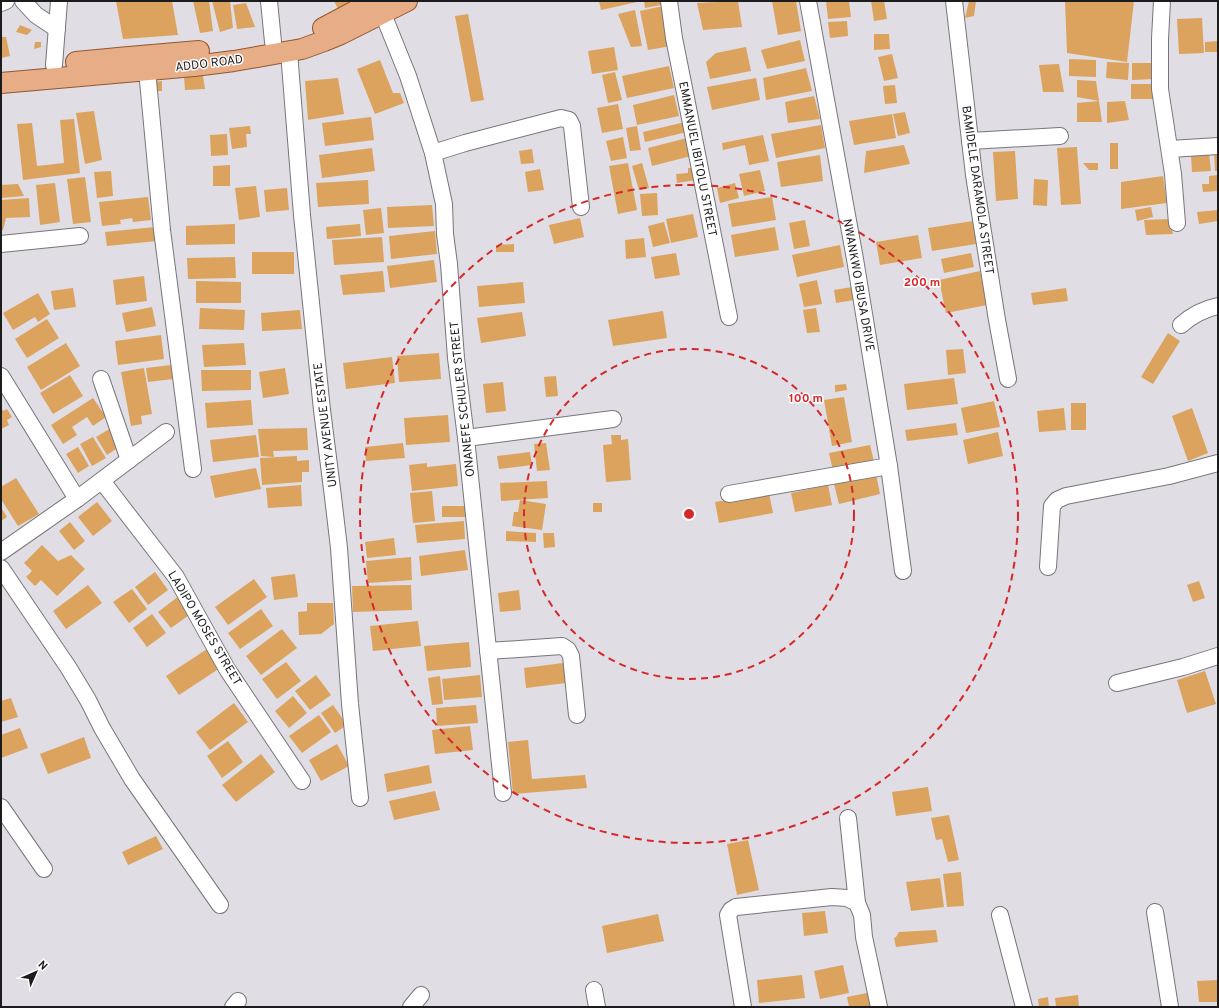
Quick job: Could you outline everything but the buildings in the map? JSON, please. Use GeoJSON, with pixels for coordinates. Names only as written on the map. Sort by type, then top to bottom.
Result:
{"type":"FeatureCollection","features":[{"type":"Feature","properties":{"kind":"main road","name":"ADDO ROAD"},"geometry":{"type":"LineString","coordinates":[[1,83],[135,66],[224,50],[281,47],[315,31],[378,7],[407,1]]}},
{"type":"Feature","properties":{"kind":"main road","name":"ADDO ROAD"},"geometry":{"type":"LineString","coordinates":[[1,70],[54,65],[135,66]]}},
{"type":"Feature","properties":{"kind":"street"},"geometry":{"type":"LineString","coordinates":[[1,3],[6,1]]}},
{"type":"Feature","properties":{"kind":"street"},"geometry":{"type":"LineString","coordinates":[[23,1],[36,15],[57,29]]}},
{"type":"Feature","properties":{"kind":"street"},"geometry":{"type":"LineString","coordinates":[[54,65],[59,1]]}},
{"type":"Feature","properties":{"kind":"street","name":"UNITY AVENUE ESTATE"},"geometry":{"type":"LineString","coordinates":[[269,1],[281,47],[302,215],[322,410],[339,548],[350,704],[360,798]]}},
{"type":"Feature","properties":{"kind":"street","name":"EMMANUEL IBITOLU STREET"},"geometry":{"type":"LineString","coordinates":[[669,1],[674,38],[729,317]]}},
{"type":"Feature","properties":{"kind":"street","name":"NWANKWO IBUSA DRIVE"},"geometry":{"type":"LineString","coordinates":[[808,1],[855,259],[889,466],[903,571]]}},
{"type":"Feature","properties":{"kind":"street","name":"BAMIDELE DARAMOLA STREET"},"geometry":{"type":"LineString","coordinates":[[954,1],[981,226],[1008,379]]}},
{"type":"Feature","properties":{"kind":"street"},"geometry":{"type":"LineString","coordinates":[[1162,1],[1160,89],[1170,149],[1177,223]]}},
{"type":"Feature","properties":{"kind":"street","name":"ONANEFE SCHULER STREET"},"geometry":{"type":"LineString","coordinates":[[378,7],[408,76],[433,153],[444,204],[445,234],[449,264],[456,358],[466,438],[502,793]]}},
{"type":"Feature","properties":{"kind":"street"},"geometry":{"type":"LineString","coordinates":[[135,66],[162,230],[193,469]]}},
{"type":"Feature","properties":{"kind":"street"},"geometry":{"type":"LineString","coordinates":[[433,153],[465,143],[561,118],[569,120],[572,126],[581,207]]}},
{"type":"Feature","properties":{"kind":"street"},"geometry":{"type":"LineString","coordinates":[[970,141],[1060,136]]}},
{"type":"Feature","properties":{"kind":"street"},"geometry":{"type":"LineString","coordinates":[[1170,149],[1218,146]]}},
{"type":"Feature","properties":{"kind":"street"},"geometry":{"type":"LineString","coordinates":[[1,244],[80,236]]}},
{"type":"Feature","properties":{"kind":"street"},"geometry":{"type":"LineString","coordinates":[[1181,325],[1193,315],[1218,306]]}},
{"type":"Feature","properties":{"kind":"street"},"geometry":{"type":"LineString","coordinates":[[1,376],[77,499]]}},
{"type":"Feature","properties":{"kind":"street"},"geometry":{"type":"LineString","coordinates":[[101,379],[129,460]]}},
{"type":"Feature","properties":{"kind":"street"},"geometry":{"type":"LineString","coordinates":[[466,438],[613,419]]}},
{"type":"Feature","properties":{"kind":"street"},"geometry":{"type":"LineString","coordinates":[[1,552],[102,481],[166,432]]}},
{"type":"Feature","properties":{"kind":"street"},"geometry":{"type":"LineString","coordinates":[[1048,567],[1052,506],[1057,500],[1066,496],[1169,476],[1218,463]]}},
{"type":"Feature","properties":{"kind":"street"},"geometry":{"type":"LineString","coordinates":[[729,494],[889,466]]}},
{"type":"Feature","properties":{"kind":"street","name":"LADIPO MOSES STREET"},"geometry":{"type":"LineString","coordinates":[[102,481],[176,577],[227,669],[302,781]]}},
{"type":"Feature","properties":{"kind":"street"},"geometry":{"type":"LineString","coordinates":[[1,568],[68,667],[132,779],[220,905]]}},
{"type":"Feature","properties":{"kind":"street"},"geometry":{"type":"LineString","coordinates":[[488,651],[562,646],[568,650],[571,656],[577,715]]}},
{"type":"Feature","properties":{"kind":"street"},"geometry":{"type":"LineString","coordinates":[[1117,683],[1218,656]]}},
{"type":"Feature","properties":{"kind":"street"},"geometry":{"type":"LineString","coordinates":[[1,807],[44,869]]}},
{"type":"Feature","properties":{"kind":"street"},"geometry":{"type":"LineString","coordinates":[[848,818],[857,903],[862,915],[864,937],[880,1007]]}},
{"type":"Feature","properties":{"kind":"street"},"geometry":{"type":"LineString","coordinates":[[743,1007],[728,915],[731,910],[736,907],[832,897],[847,898],[857,903]]}},
{"type":"Feature","properties":{"kind":"street"},"geometry":{"type":"LineString","coordinates":[[1156,912],[1170,1007]]}},
{"type":"Feature","properties":{"kind":"street"},"geometry":{"type":"LineString","coordinates":[[1000,915],[1024,1007]]}},
{"type":"Feature","properties":{"kind":"street"},"geometry":{"type":"LineString","coordinates":[[594,990],[597,1007]]}}]}
